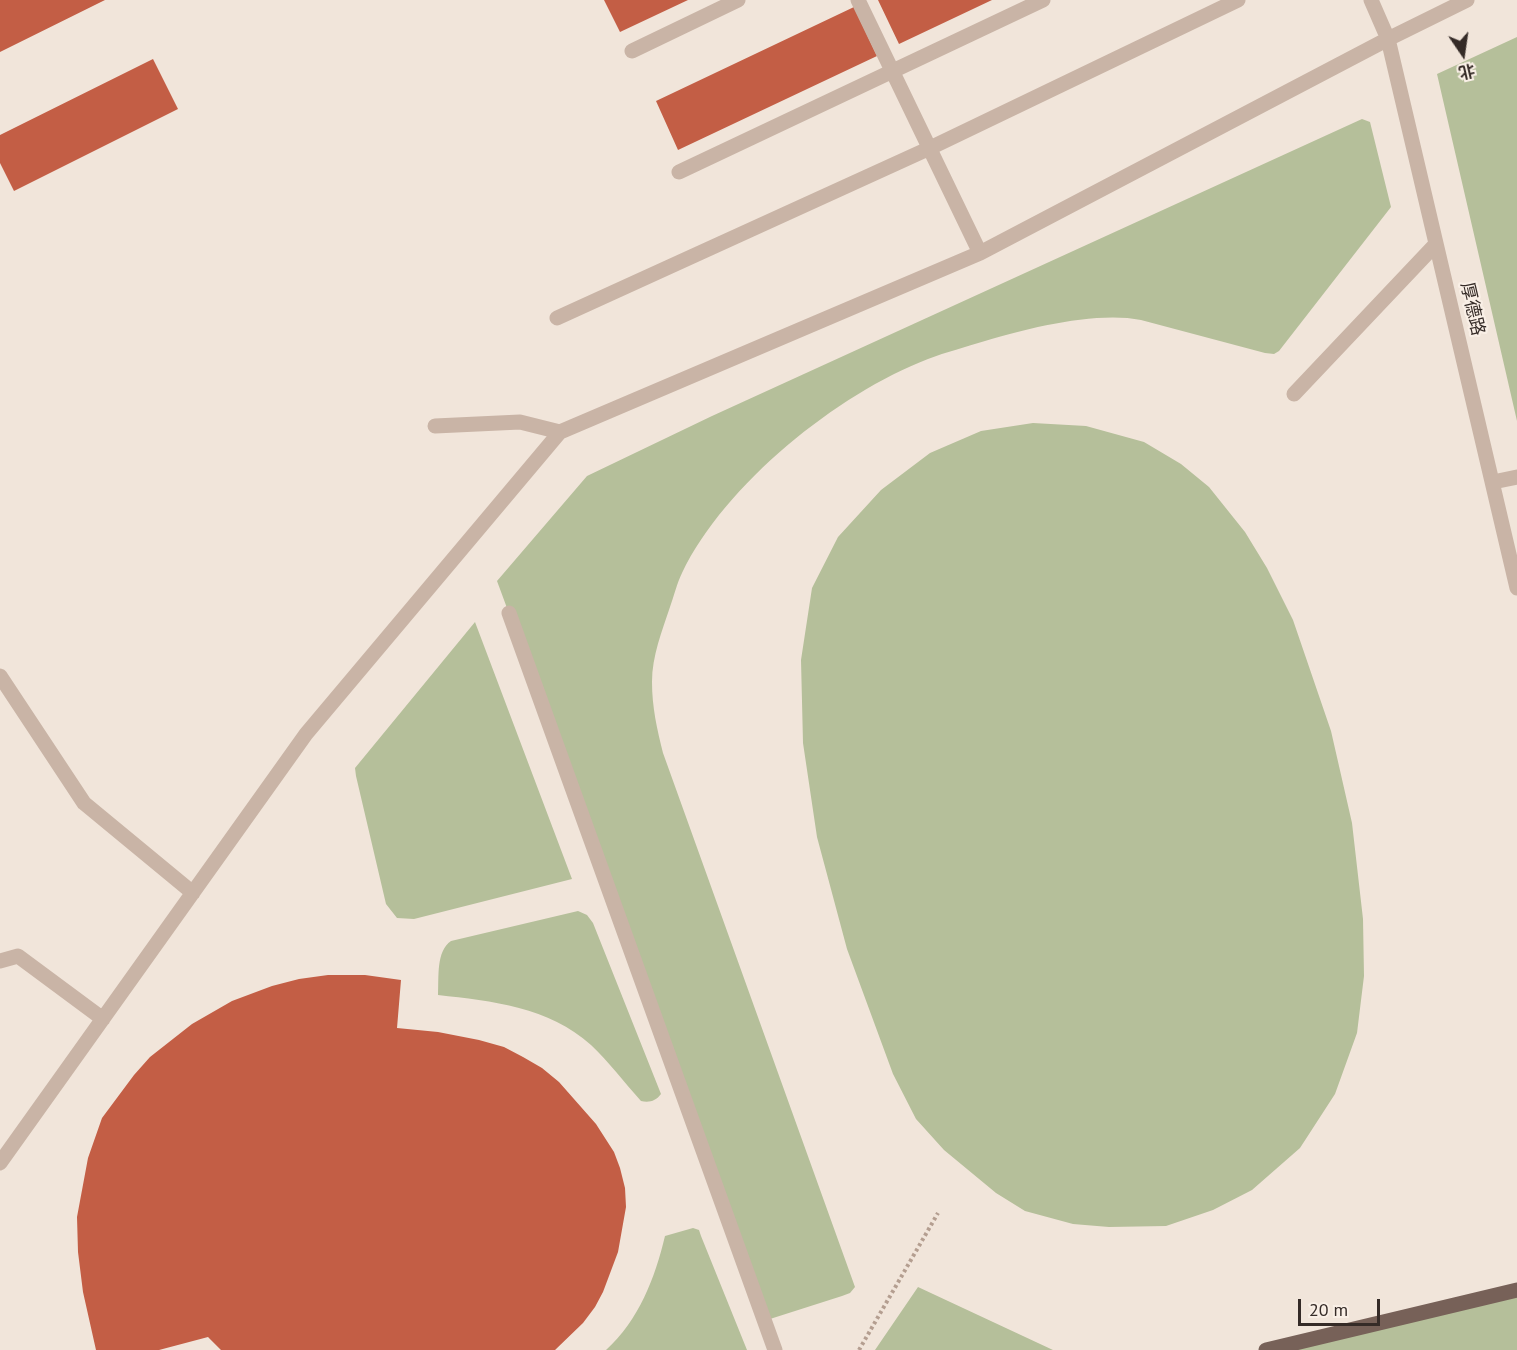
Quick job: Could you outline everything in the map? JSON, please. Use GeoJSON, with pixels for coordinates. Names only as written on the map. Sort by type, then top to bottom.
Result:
{"type":"FeatureCollection","features":[{"type":"Feature","properties":{"kind":"main road"},"geometry":{"type":"LineString","coordinates":[[1266,1350],[1517,1290]]}},
{"type":"Feature","properties":{"kind":"street"},"geometry":{"type":"LineString","coordinates":[[632,51],[738,0]]}},
{"type":"Feature","properties":{"kind":"street"},"geometry":{"type":"LineString","coordinates":[[858,0],[980,253]]}},
{"type":"Feature","properties":{"kind":"street"},"geometry":{"type":"LineString","coordinates":[[679,172],[1043,0]]}},
{"type":"Feature","properties":{"kind":"street"},"geometry":{"type":"LineString","coordinates":[[556,318],[930,148],[1238,0]]}},
{"type":"Feature","properties":{"kind":"street","name":"厚德路"},"geometry":{"type":"LineString","coordinates":[[1371,0],[1388,39],[1517,588]]}},
{"type":"Feature","properties":{"kind":"street"},"geometry":{"type":"LineString","coordinates":[[0,1164],[306,734],[560,432],[980,253],[1388,39],[1467,0]]}},
{"type":"Feature","properties":{"kind":"street"},"geometry":{"type":"LineString","coordinates":[[1294,394],[1436,244]]}},
{"type":"Feature","properties":{"kind":"street"},"geometry":{"type":"LineString","coordinates":[[435,426],[520,422],[560,432]]}},
{"type":"Feature","properties":{"kind":"street"},"geometry":{"type":"LineString","coordinates":[[1493,482],[1517,477]]}},
{"type":"Feature","properties":{"kind":"street"},"geometry":{"type":"LineString","coordinates":[[509,613],[775,1350]]}},
{"type":"Feature","properties":{"kind":"street"},"geometry":{"type":"LineString","coordinates":[[0,676],[84,803],[193,893]]}},
{"type":"Feature","properties":{"kind":"street"},"geometry":{"type":"LineString","coordinates":[[0,961],[18,956],[103,1019]]}},
{"type":"Feature","properties":{"kind":"path"},"geometry":{"type":"LineString","coordinates":[[859,1350],[938,1213]]}},
{"type":"Feature","properties":{"kind":"green space"},"geometry":{"type":"Polygon","coordinates":[[[1517,37],[1517,421],[1437,74],[1517,37]]]}},
{"type":"Feature","properties":{"kind":"green space"},"geometry":{"type":"Polygon","coordinates":[[[1362,119],[1370,122],[1391,207],[1279,351],[1274,354],[1265,353],[1141,320],[1104,318],[1063,322],[1021,331],[928,359],[857,395],[787,446],[755,475],[726,507],[701,540],[682,573],[658,644],[652,672],[654,709],[663,753],[855,1287],[850,1293],[770,1319],[497,581],[587,476],[712,416],[1362,119]]]}},
{"type":"Feature","properties":{"kind":"green space"},"geometry":{"type":"Polygon","coordinates":[[[1033,423],[1086,426],[1144,442],[1181,464],[1209,487],[1245,532],[1267,568],[1293,620],[1331,731],[1352,823],[1363,919],[1364,976],[1357,1033],[1335,1094],[1300,1148],[1252,1190],[1213,1210],[1166,1226],[1109,1227],[1073,1224],[1025,1211],[996,1193],[944,1150],[916,1119],[893,1074],[847,949],[817,837],[803,743],[801,660],[812,588],[838,537],[881,490],[930,453],[981,431],[1033,423]]]}},
{"type":"Feature","properties":{"kind":"green space"},"geometry":{"type":"Polygon","coordinates":[[[475,622],[572,879],[414,919],[397,918],[386,904],[355,768],[475,622]]]}},
{"type":"Feature","properties":{"kind":"green space"},"geometry":{"type":"Polygon","coordinates":[[[578,911],[587,915],[593,923],[661,1094],[652,1101],[641,1101],[591,1045],[575,1032],[557,1022],[499,1003],[438,995],[441,958],[446,945],[451,941],[578,911]]]}},
{"type":"Feature","properties":{"kind":"green space"},"geometry":{"type":"Polygon","coordinates":[[[693,1228],[699,1230],[747,1350],[606,1350],[637,1312],[651,1283],[665,1236],[693,1228]]]}},
{"type":"Feature","properties":{"kind":"green space"},"geometry":{"type":"Polygon","coordinates":[[[918,1287],[1053,1350],[875,1350],[918,1287]]]}},
{"type":"Feature","properties":{"kind":"green space"},"geometry":{"type":"Polygon","coordinates":[[[1517,1295],[1517,1350],[1270,1350],[1517,1295]]]}},
{"type":"Feature","properties":{"kind":"building"},"geometry":{"type":"Polygon","coordinates":[[[0,0],[105,0],[0,52],[0,0]]]}},
{"type":"Feature","properties":{"kind":"building"},"geometry":{"type":"Polygon","coordinates":[[[604,0],[688,0],[620,32],[604,0]]]}},
{"type":"Feature","properties":{"kind":"building"},"geometry":{"type":"Polygon","coordinates":[[[878,0],[992,0],[899,44],[878,0]]]}},
{"type":"Feature","properties":{"kind":"building"},"geometry":{"type":"Polygon","coordinates":[[[854,7],[877,56],[678,150],[656,101],[854,7]]]}},
{"type":"Feature","properties":{"kind":"building"},"geometry":{"type":"Polygon","coordinates":[[[153,59],[178,109],[14,191],[0,163],[0,135],[153,59]]]}},
{"type":"Feature","properties":{"kind":"building"},"geometry":{"type":"Polygon","coordinates":[[[328,975],[365,975],[401,980],[397,1028],[438,1032],[504,1047],[542,1068],[559,1082],[596,1124],[614,1152],[620,1168],[625,1188],[626,1207],[618,1252],[595,1307],[583,1323],[555,1350],[221,1350],[208,1337],[159,1350],[96,1350],[83,1292],[77,1217],[88,1158],[102,1118],[150,1057],[192,1024],[232,1001],[272,986],[328,975]]]}}]}
